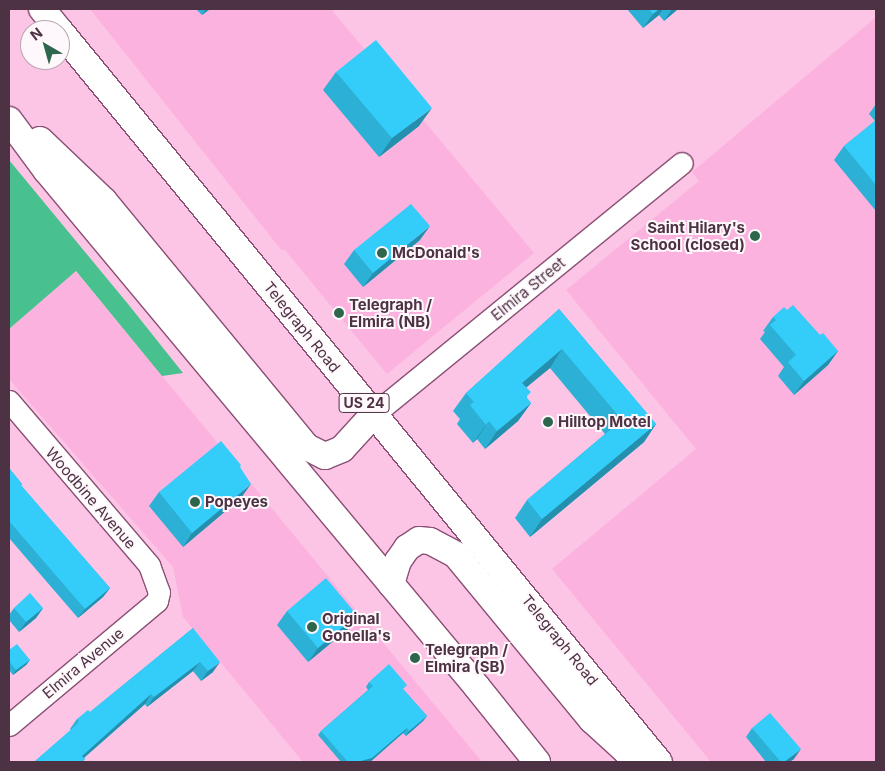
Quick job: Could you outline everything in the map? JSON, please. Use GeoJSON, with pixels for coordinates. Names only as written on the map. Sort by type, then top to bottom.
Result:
{"type":"FeatureCollection","features":[{"type":"Feature","properties":{"kind":"main road","name":"Telegraph Road"},"geometry":{"type":"LineString","coordinates":[[42,9],[50,20]]}},
{"type":"Feature","properties":{"kind":"main road","name":"Telegraph Road"},"geometry":{"type":"LineString","coordinates":[[70,44],[656,758]]}},
{"type":"Feature","properties":{"kind":"main road"},"geometry":{"type":"LineString","coordinates":[[9,110],[104,201],[307,446],[325,456],[342,449],[374,414]]}},
{"type":"Feature","properties":{"kind":"main road"},"geometry":{"type":"LineString","coordinates":[[9,120],[46,170],[537,762]]}},
{"type":"Feature","properties":{"kind":"main road"},"geometry":{"type":"LineString","coordinates":[[391,584],[398,560],[406,548],[419,540],[430,541],[456,555],[592,720],[626,752],[656,758]]}},
{"type":"Feature","properties":{"kind":"street","name":"Elmira Street"},"geometry":{"type":"LineString","coordinates":[[374,414],[682,163]]}},
{"type":"Feature","properties":{"kind":"street","name":"Woodbine Avenue"},"geometry":{"type":"LineString","coordinates":[[9,402],[149,565],[159,592],[157,601]]}},
{"type":"Feature","properties":{"kind":"street","name":"Elmira Avenue"},"geometry":{"type":"LineString","coordinates":[[9,725],[157,601]]}},
{"type":"Feature","properties":{"kind":"shaded area"},"geometry":{"type":"Polygon","coordinates":[[[90,9],[331,9],[534,253],[387,374],[284,249],[282,251],[90,9]]]}},
{"type":"Feature","properties":{"kind":"shaded area"},"geometry":{"type":"Polygon","coordinates":[[[876,17],[876,762],[711,762],[552,569],[696,449],[566,290],[699,181],[692,172],[876,17]]]}},
{"type":"Feature","properties":{"kind":"shaded area"},"geometry":{"type":"Polygon","coordinates":[[[75,271],[482,762],[303,762],[183,617],[173,567],[9,379],[9,329],[75,271]]]}},
{"type":"Feature","properties":{"kind":"green space"},"geometry":{"type":"Polygon","coordinates":[[[9,160],[183,373],[162,376],[76,271],[9,329],[9,160]]]}},
{"type":"Feature","properties":{"kind":"building"},"geometry":{"type":"Polygon","coordinates":[[[649,9],[659,9],[653,14],[649,9]]]}},
{"type":"Feature","properties":{"kind":"building"},"geometry":{"type":"Polygon","coordinates":[[[376,40],[432,108],[392,138],[336,72],[376,40]]]}},
{"type":"Feature","properties":{"kind":"building"},"geometry":{"type":"Polygon","coordinates":[[[876,120],[876,185],[844,146],[876,120]]]}},
{"type":"Feature","properties":{"kind":"building"},"geometry":{"type":"Polygon","coordinates":[[[411,204],[430,226],[373,273],[354,250],[411,204]]]}},
{"type":"Feature","properties":{"kind":"building"},"geometry":{"type":"Polygon","coordinates":[[[793,305],[820,335],[823,333],[838,351],[804,381],[788,362],[796,355],[770,325],[776,320],[773,317],[784,307],[787,310],[793,305]]]}},
{"type":"Feature","properties":{"kind":"building"},"geometry":{"type":"Polygon","coordinates":[[[559,309],[656,424],[542,519],[527,500],[622,420],[562,349],[522,383],[531,392],[526,397],[531,403],[497,431],[489,421],[486,425],[470,405],[474,402],[466,393],[559,309]]]}},
{"type":"Feature","properties":{"kind":"building","name":"Popeyes"},"geometry":{"type":"Polygon","coordinates":[[[221,441],[241,465],[240,467],[251,484],[192,533],[159,492],[221,441]]]}},
{"type":"Feature","properties":{"kind":"building"},"geometry":{"type":"Polygon","coordinates":[[[9,468],[21,485],[110,588],[85,609],[9,521],[9,468]]]}},
{"type":"Feature","properties":{"kind":"building","name":"Original Gonella's"},"geometry":{"type":"Polygon","coordinates":[[[326,578],[357,615],[318,648],[287,611],[326,578]]]}},
{"type":"Feature","properties":{"kind":"building"},"geometry":{"type":"Polygon","coordinates":[[[30,593],[43,608],[26,622],[14,608],[30,593]]]}},
{"type":"Feature","properties":{"kind":"building"},"geometry":{"type":"Polygon","coordinates":[[[193,628],[220,662],[208,671],[200,662],[154,697],[151,694],[82,756],[85,759],[81,762],[34,762],[75,726],[79,721],[77,719],[88,710],[90,712],[193,628]]]}},
{"type":"Feature","properties":{"kind":"building"},"geometry":{"type":"Polygon","coordinates":[[[17,644],[30,660],[16,670],[9,661],[9,650],[17,644]]]}},
{"type":"Feature","properties":{"kind":"building"},"geometry":{"type":"Polygon","coordinates":[[[389,664],[407,685],[403,689],[427,716],[409,731],[407,728],[372,758],[348,762],[321,731],[373,686],[369,682],[389,664]]]}},
{"type":"Feature","properties":{"kind":"building"},"geometry":{"type":"Polygon","coordinates":[[[770,713],[801,749],[784,762],[781,762],[752,728],[770,713]]]}},
{"type":"Feature","properties":{"kind":"place","name":"Saint Hilary's School (closed)"},"geometry":{"type":"Point","coordinates":[755,236]}},
{"type":"Feature","properties":{"kind":"place","name":"McDonald's"},"geometry":{"type":"Point","coordinates":[382,253]}},
{"type":"Feature","properties":{"kind":"place","name":"Telegraph / Elmira (NB)"},"geometry":{"type":"Point","coordinates":[339,313]}},
{"type":"Feature","properties":{"kind":"place","name":"Hilltop Motel"},"geometry":{"type":"Point","coordinates":[548,422]}},
{"type":"Feature","properties":{"kind":"place","name":"Popeyes"},"geometry":{"type":"Point","coordinates":[195,502]}},
{"type":"Feature","properties":{"kind":"place","name":"Original Gonella's"},"geometry":{"type":"Point","coordinates":[312,627]}},
{"type":"Feature","properties":{"kind":"place","name":"Telegraph / Elmira (SB)"},"geometry":{"type":"Point","coordinates":[415,658]}}]}
